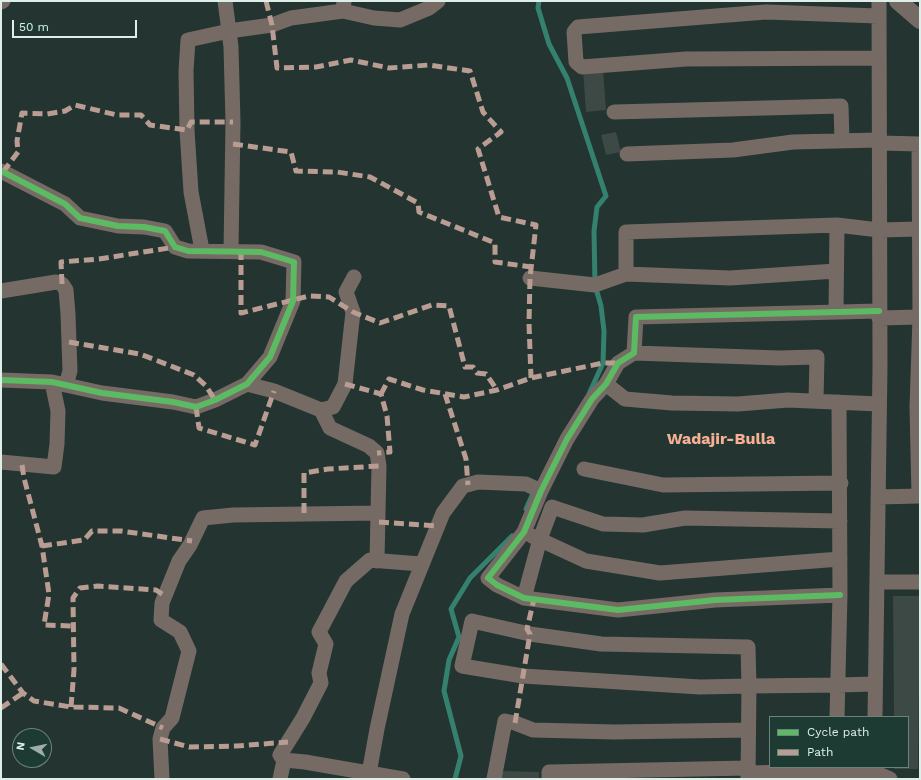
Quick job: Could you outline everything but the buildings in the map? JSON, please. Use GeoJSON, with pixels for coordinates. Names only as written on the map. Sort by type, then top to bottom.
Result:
{"type":"FeatureCollection","features":[{"type":"Feature","properties":{"kind":"street"},"geometry":{"type":"LineString","coordinates":[[225,1],[229,31],[233,122],[231,250]]}},
{"type":"Feature","properties":{"kind":"street"},"geometry":{"type":"LineString","coordinates":[[202,250],[191,192],[187,130],[186,71],[188,40],[229,31],[272,25],[291,18],[343,6],[374,18],[400,20],[429,8],[438,1]]}},
{"type":"Feature","properties":{"kind":"street"},"geometry":{"type":"LineString","coordinates":[[898,1],[920,20]]}},
{"type":"Feature","properties":{"kind":"street"},"geometry":{"type":"LineString","coordinates":[[875,716],[879,404],[880,141],[879,8],[766,12],[578,28],[574,32],[576,62],[582,67],[686,59],[879,58]]}},
{"type":"Feature","properties":{"kind":"street"},"geometry":{"type":"LineString","coordinates":[[614,112],[841,106],[842,141]]}},
{"type":"Feature","properties":{"kind":"street"},"geometry":{"type":"LineString","coordinates":[[627,154],[733,150],[793,142],[880,141],[920,144],[920,317],[918,407],[919,496],[878,497]]}},
{"type":"Feature","properties":{"kind":"street"},"geometry":{"type":"LineString","coordinates":[[1,171],[59,201],[80,218],[118,226],[144,227],[165,231],[175,248],[188,251],[231,250],[261,252],[294,262],[293,301],[270,357],[247,384],[222,398],[196,407],[173,402],[130,398],[59,383],[1,380]]}},
{"type":"Feature","properties":{"kind":"street"},"geometry":{"type":"LineString","coordinates":[[626,274],[626,232],[837,225],[879,230],[920,229]]}},
{"type":"Feature","properties":{"kind":"street"},"geometry":{"type":"LineString","coordinates":[[836,312],[837,225]]}},
{"type":"Feature","properties":{"kind":"street"},"geometry":{"type":"LineString","coordinates":[[530,278],[595,285],[626,274],[730,278],[836,271]]}},
{"type":"Feature","properties":{"kind":"street"},"geometry":{"type":"LineString","coordinates":[[247,384],[274,391],[321,410],[334,407],[345,384],[353,312],[346,292],[354,277]]}},
{"type":"Feature","properties":{"kind":"street"},"geometry":{"type":"LineString","coordinates":[[1,291],[56,282],[62,284],[66,290],[70,371],[59,383],[57,444],[54,467],[1,462]]}},
{"type":"Feature","properties":{"kind":"street"},"geometry":{"type":"LineString","coordinates":[[634,353],[636,317],[836,312],[920,317]]}},
{"type":"Feature","properties":{"kind":"street"},"geometry":{"type":"LineString","coordinates":[[816,401],[817,357],[778,358],[634,353],[618,363],[606,384],[592,400],[567,439],[541,491],[524,532],[488,578],[497,585],[524,598],[618,610],[715,600],[840,596]]}},
{"type":"Feature","properties":{"kind":"street"},"geometry":{"type":"LineString","coordinates":[[606,384],[625,399],[672,403],[738,404],[788,400],[879,404]]}},
{"type":"Feature","properties":{"kind":"street"},"geometry":{"type":"LineString","coordinates":[[837,716],[840,596],[839,402]]}},
{"type":"Feature","properties":{"kind":"street"},"geometry":{"type":"LineString","coordinates":[[321,410],[330,428],[369,446],[377,453],[379,466],[377,561]]}},
{"type":"Feature","properties":{"kind":"street"},"geometry":{"type":"LineString","coordinates":[[584,469],[663,485],[840,483]]}},
{"type":"Feature","properties":{"kind":"street"},"geometry":{"type":"LineString","coordinates":[[369,776],[377,729],[402,614],[421,564],[443,513],[463,486],[478,482],[526,484],[541,491]]}},
{"type":"Feature","properties":{"kind":"street"},"geometry":{"type":"LineString","coordinates":[[524,598],[540,539],[552,507],[603,524],[643,525],[685,518],[840,521]]}},
{"type":"Feature","properties":{"kind":"street"},"geometry":{"type":"LineString","coordinates":[[162,779],[160,739],[163,728],[172,718],[189,651],[180,632],[161,620],[162,603],[179,561],[190,545],[203,518],[233,514],[378,513]]}},
{"type":"Feature","properties":{"kind":"street"},"geometry":{"type":"LineString","coordinates":[[524,532],[586,561],[660,573],[840,559]]}},
{"type":"Feature","properties":{"kind":"street"},"geometry":{"type":"LineString","coordinates":[[402,779],[369,776],[305,762],[284,760],[280,755],[303,718],[321,683],[319,673],[326,644],[319,632],[346,581],[370,560],[421,564]]}},
{"type":"Feature","properties":{"kind":"street"},"geometry":{"type":"LineString","coordinates":[[877,582],[920,582]]}},
{"type":"Feature","properties":{"kind":"street"},"geometry":{"type":"LineString","coordinates":[[748,774],[749,686],[748,647],[601,644],[530,634],[472,621],[462,666],[523,676],[700,687],[749,686],[838,685],[875,684]]}},
{"type":"Feature","properties":{"kind":"street"},"geometry":{"type":"LineString","coordinates":[[494,779],[505,721],[540,730],[614,732],[748,730]]}},
{"type":"Feature","properties":{"kind":"street"},"geometry":{"type":"LineString","coordinates":[[280,779],[284,760]]}},
{"type":"Feature","properties":{"kind":"street"},"geometry":{"type":"LineString","coordinates":[[549,779],[548,772],[748,774],[834,772],[876,773],[890,779]]}},
{"type":"Feature","properties":{"kind":"waterway"},"geometry":{"type":"LineString","coordinates":[[539,1],[538,8],[549,44],[567,78],[606,196],[597,207],[594,231],[595,285],[601,306],[604,331],[603,363],[589,394]]}},
{"type":"Feature","properties":{"kind":"waterway"},"geometry":{"type":"LineString","coordinates":[[526,509],[534,491]]}},
{"type":"Feature","properties":{"kind":"waterway"},"geometry":{"type":"LineString","coordinates":[[455,779],[461,756],[444,691],[449,660],[459,637],[451,609],[470,578],[512,536]]}},
{"type":"Feature","properties":{"kind":"marked path"},"geometry":{"type":"LineString","coordinates":[[266,1],[272,25],[277,68],[316,67],[351,60],[389,68],[429,65],[470,71],[483,112],[501,132],[478,149],[499,217],[536,225],[530,278],[529,323],[531,378]]}},
{"type":"Feature","properties":{"kind":"marked path"},"geometry":{"type":"LineString","coordinates":[[3,172],[18,152],[17,141],[22,113],[47,114],[65,111],[75,105],[117,115],[141,115],[150,125],[187,130],[191,122],[233,122]]}},
{"type":"Feature","properties":{"kind":"marked path"},"geometry":{"type":"LineString","coordinates":[[233,144],[291,152],[296,171],[337,172],[370,177],[418,203],[419,212],[495,243],[495,262],[531,267]]}},
{"type":"Feature","properties":{"kind":"marked path"},"geometry":{"type":"LineString","coordinates":[[62,284],[61,262],[99,259],[175,247]]}},
{"type":"Feature","properties":{"kind":"marked path"},"geometry":{"type":"LineString","coordinates":[[241,250],[241,313],[309,296],[329,297],[353,312],[380,323],[432,305],[449,306],[465,367],[473,367],[477,373],[486,374],[497,390]]}},
{"type":"Feature","properties":{"kind":"marked path"},"geometry":{"type":"LineString","coordinates":[[69,342],[140,354],[194,375],[206,386],[215,400]]}},
{"type":"Feature","properties":{"kind":"marked path"},"geometry":{"type":"LineString","coordinates":[[381,394],[389,379],[423,390],[464,397],[497,390],[531,378],[603,363],[618,363]]}},
{"type":"Feature","properties":{"kind":"marked path"},"geometry":{"type":"LineString","coordinates":[[345,384],[381,394],[387,416],[390,452],[377,453]]}},
{"type":"Feature","properties":{"kind":"marked path"},"geometry":{"type":"LineString","coordinates":[[196,407],[199,428],[255,445],[274,391]]}},
{"type":"Feature","properties":{"kind":"marked path"},"geometry":{"type":"LineString","coordinates":[[445,394],[466,459],[468,485]]}},
{"type":"Feature","properties":{"kind":"marked path"},"geometry":{"type":"LineString","coordinates":[[22,465],[42,546],[49,594],[44,625],[73,626]]}},
{"type":"Feature","properties":{"kind":"marked path"},"geometry":{"type":"LineString","coordinates":[[304,513],[304,473],[328,469],[379,466]]}},
{"type":"Feature","properties":{"kind":"marked path"},"geometry":{"type":"LineString","coordinates":[[379,522],[437,526]]}},
{"type":"Feature","properties":{"kind":"marked path"},"geometry":{"type":"LineString","coordinates":[[42,546],[84,540],[92,531],[121,531],[192,541]]}},
{"type":"Feature","properties":{"kind":"marked path"},"geometry":{"type":"LineString","coordinates":[[71,707],[74,670],[73,598],[80,588],[98,586],[156,590],[165,596]]}},
{"type":"Feature","properties":{"kind":"marked path"},"geometry":{"type":"LineString","coordinates":[[515,723],[530,634],[527,629],[534,599]]}},
{"type":"Feature","properties":{"kind":"marked path"},"geometry":{"type":"LineString","coordinates":[[1,664],[23,693],[34,701],[71,707],[119,708],[163,728]]}},
{"type":"Feature","properties":{"kind":"marked path"},"geometry":{"type":"LineString","coordinates":[[1,708],[23,693]]}},
{"type":"Feature","properties":{"kind":"marked path"},"geometry":{"type":"LineString","coordinates":[[160,739],[189,747],[237,746],[288,742]]}},
{"type":"Feature","properties":{"kind":"cycle path"},"geometry":{"type":"LineString","coordinates":[[1,171],[65,204],[80,218],[118,226],[144,227],[165,231],[175,247],[188,251],[261,252],[294,262],[293,301],[270,357],[247,384],[215,400],[196,407],[173,402],[102,393],[52,382],[1,380]]}},
{"type":"Feature","properties":{"kind":"cycle path"},"geometry":{"type":"LineString","coordinates":[[840,595],[715,600],[618,610],[524,598],[497,585],[488,578],[524,532],[541,491],[567,439],[592,399],[606,384],[618,363],[634,353],[636,317],[879,311]]}},
{"type":"Feature","properties":{"kind":"district","name":"Wadajir-Bulla"},"geometry":{"type":"Point","coordinates":[721,439]}}]}
